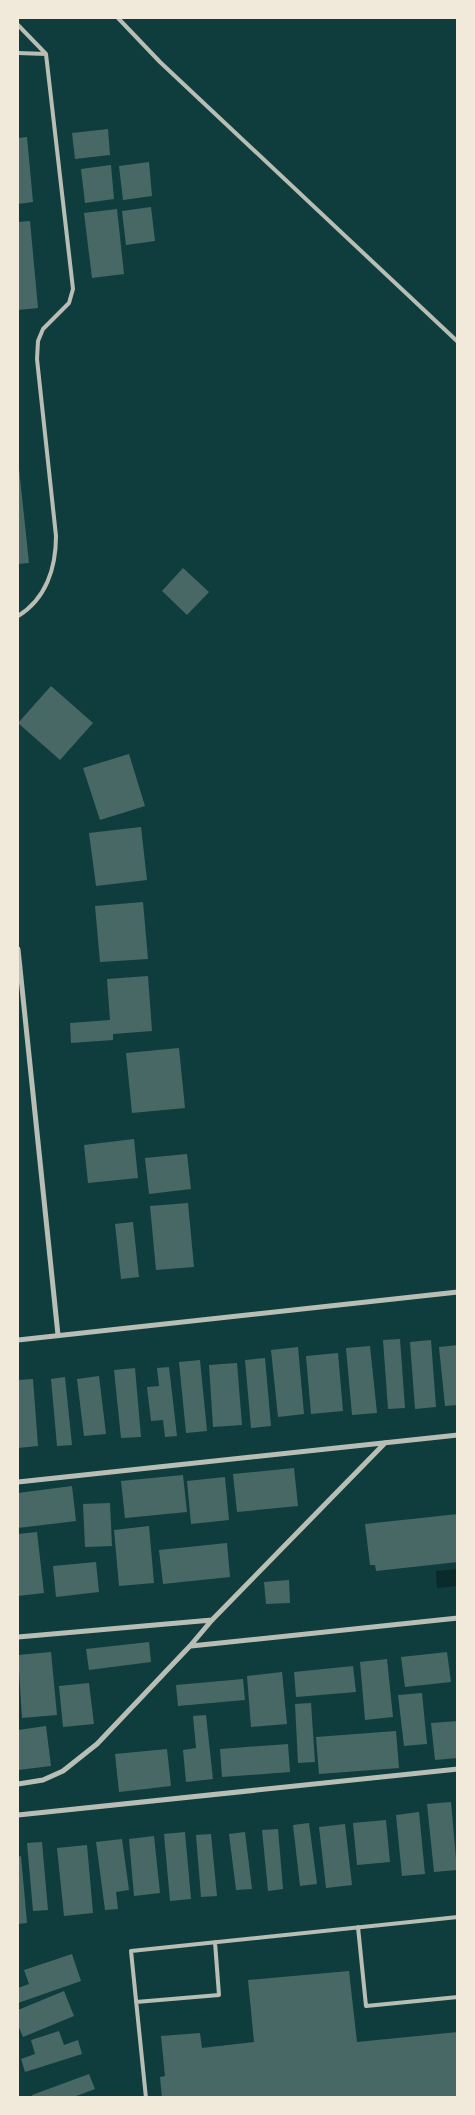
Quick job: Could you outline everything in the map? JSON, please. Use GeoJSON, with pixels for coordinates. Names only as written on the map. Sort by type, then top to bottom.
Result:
{"type":"FeatureCollection","features":[{"type":"Feature","properties":{"kind":"street"},"geometry":{"type":"LineString","coordinates":[[18,949],[58,1336]]}},
{"type":"Feature","properties":{"kind":"street"},"geometry":{"type":"LineString","coordinates":[[18,1340],[458,1292]]}},
{"type":"Feature","properties":{"kind":"street"},"geometry":{"type":"LineString","coordinates":[[18,1482],[458,1435]]}},
{"type":"Feature","properties":{"kind":"street"},"geometry":{"type":"LineString","coordinates":[[18,1784],[43,1780],[63,1771],[97,1744],[190,1646],[212,1620],[386,1443]]}},
{"type":"Feature","properties":{"kind":"street"},"geometry":{"type":"LineString","coordinates":[[190,1646],[458,1618]]}},
{"type":"Feature","properties":{"kind":"street"},"geometry":{"type":"LineString","coordinates":[[18,1637],[212,1620]]}},
{"type":"Feature","properties":{"kind":"street"},"geometry":{"type":"LineString","coordinates":[[18,1815],[458,1769]]}},
{"type":"Feature","properties":{"kind":"lane"},"geometry":{"type":"LineString","coordinates":[[118,18],[160,62],[458,342]]}},
{"type":"Feature","properties":{"kind":"lane"},"geometry":{"type":"LineString","coordinates":[[18,25],[46,54],[72,289],[69,302],[44,329],[38,341],[37,359],[56,536],[56,553],[50,576],[42,593],[32,605],[18,616]]}},
{"type":"Feature","properties":{"kind":"lane"},"geometry":{"type":"LineString","coordinates":[[18,53],[46,54]]}},
{"type":"Feature","properties":{"kind":"lane"},"geometry":{"type":"LineString","coordinates":[[146,2098],[130,1951],[458,1916]]}},
{"type":"Feature","properties":{"kind":"lane"},"geometry":{"type":"LineString","coordinates":[[358,1927],[366,2006],[458,1997]]}},
{"type":"Feature","properties":{"kind":"lane"},"geometry":{"type":"LineString","coordinates":[[136,2002],[219,1995],[215,1942]]}},
{"type":"Feature","properties":{"kind":"water"},"geometry":{"type":"Polygon","coordinates":[[[457,1569],[457,1586],[437,1588],[436,1571],[457,1569]]]}},
{"type":"Feature","properties":{"kind":"building"},"geometry":{"type":"Polygon","coordinates":[[[108,129],[110,155],[75,159],[72,133],[108,129]]]}},
{"type":"Feature","properties":{"kind":"building"},"geometry":{"type":"Polygon","coordinates":[[[27,137],[33,202],[18,204],[18,138],[27,137]]]}},
{"type":"Feature","properties":{"kind":"building"},"geometry":{"type":"Polygon","coordinates":[[[149,162],[152,196],[123,200],[119,166],[149,162]]]}},
{"type":"Feature","properties":{"kind":"building"},"geometry":{"type":"Polygon","coordinates":[[[111,165],[114,199],[85,203],[81,169],[111,165]]]}},
{"type":"Feature","properties":{"kind":"building"},"geometry":{"type":"Polygon","coordinates":[[[151,207],[155,241],[126,245],[122,211],[151,207]]]}},
{"type":"Feature","properties":{"kind":"building"},"geometry":{"type":"Polygon","coordinates":[[[117,209],[124,274],[92,278],[84,213],[117,209]]]}},
{"type":"Feature","properties":{"kind":"building"},"geometry":{"type":"Polygon","coordinates":[[[30,221],[38,308],[18,310],[18,222],[30,221]]]}},
{"type":"Feature","properties":{"kind":"building"},"geometry":{"type":"Polygon","coordinates":[[[18,459],[29,563],[18,564],[18,459]]]}},
{"type":"Feature","properties":{"kind":"building"},"geometry":{"type":"Polygon","coordinates":[[[183,568],[209,592],[187,615],[162,591],[183,568]]]}},
{"type":"Feature","properties":{"kind":"building"},"geometry":{"type":"Polygon","coordinates":[[[51,686],[93,723],[60,760],[18,723],[51,686]]]}},
{"type":"Feature","properties":{"kind":"building"},"geometry":{"type":"Polygon","coordinates":[[[129,754],[145,806],[100,820],[83,768],[129,754]]]}},
{"type":"Feature","properties":{"kind":"building"},"geometry":{"type":"Polygon","coordinates":[[[141,827],[147,880],[96,886],[89,833],[141,827]]]}},
{"type":"Feature","properties":{"kind":"building"},"geometry":{"type":"Polygon","coordinates":[[[143,902],[148,959],[100,962],[95,906],[143,902]]]}},
{"type":"Feature","properties":{"kind":"building"},"geometry":{"type":"Polygon","coordinates":[[[148,976],[152,1031],[113,1034],[113,1040],[71,1043],[70,1023],[110,1020],[107,979],[148,976]]]}},
{"type":"Feature","properties":{"kind":"building"},"geometry":{"type":"Polygon","coordinates":[[[179,1048],[185,1108],[132,1113],[126,1053],[179,1048]]]}},
{"type":"Feature","properties":{"kind":"building"},"geometry":{"type":"Polygon","coordinates":[[[134,1139],[138,1178],[88,1183],[84,1145],[134,1139]]]}},
{"type":"Feature","properties":{"kind":"building"},"geometry":{"type":"Polygon","coordinates":[[[187,1154],[191,1189],[149,1194],[145,1158],[187,1154]]]}},
{"type":"Feature","properties":{"kind":"building"},"geometry":{"type":"Polygon","coordinates":[[[188,1203],[194,1267],[156,1270],[150,1206],[188,1203]]]}},
{"type":"Feature","properties":{"kind":"building"},"geometry":{"type":"Polygon","coordinates":[[[133,1222],[139,1277],[121,1279],[115,1224],[133,1222]]]}},
{"type":"Feature","properties":{"kind":"building"},"geometry":{"type":"Polygon","coordinates":[[[400,1339],[405,1408],[388,1409],[383,1340],[400,1339]]]}},
{"type":"Feature","properties":{"kind":"building"},"geometry":{"type":"Polygon","coordinates":[[[431,1340],[436,1407],[415,1409],[410,1342],[431,1340]]]}},
{"type":"Feature","properties":{"kind":"building"},"geometry":{"type":"Polygon","coordinates":[[[458,1345],[458,1405],[445,1406],[439,1347],[458,1345]]]}},
{"type":"Feature","properties":{"kind":"building"},"geometry":{"type":"Polygon","coordinates":[[[370,1346],[377,1413],[352,1415],[346,1348],[370,1346]]]}},
{"type":"Feature","properties":{"kind":"building"},"geometry":{"type":"Polygon","coordinates":[[[298,1347],[304,1414],[278,1417],[271,1350],[298,1347]]]}},
{"type":"Feature","properties":{"kind":"building"},"geometry":{"type":"Polygon","coordinates":[[[338,1353],[343,1411],[311,1414],[306,1356],[338,1353]]]}},
{"type":"Feature","properties":{"kind":"building"},"geometry":{"type":"Polygon","coordinates":[[[265,1358],[271,1426],[251,1428],[245,1360],[265,1358]]]}},
{"type":"Feature","properties":{"kind":"building"},"geometry":{"type":"Polygon","coordinates":[[[200,1360],[207,1431],[186,1433],[179,1362],[200,1360]]]}},
{"type":"Feature","properties":{"kind":"building"},"geometry":{"type":"Polygon","coordinates":[[[237,1363],[242,1425],[213,1427],[209,1365],[237,1363]]]}},
{"type":"Feature","properties":{"kind":"building"},"geometry":{"type":"Polygon","coordinates":[[[169,1367],[177,1436],[165,1437],[163,1420],[151,1421],[147,1387],[159,1386],[157,1368],[169,1367]]]}},
{"type":"Feature","properties":{"kind":"building"},"geometry":{"type":"Polygon","coordinates":[[[135,1368],[141,1437],[121,1438],[114,1370],[135,1368]]]}},
{"type":"Feature","properties":{"kind":"building"},"geometry":{"type":"Polygon","coordinates":[[[99,1376],[106,1434],[84,1436],[77,1379],[99,1376]]]}},
{"type":"Feature","properties":{"kind":"building"},"geometry":{"type":"Polygon","coordinates":[[[65,1377],[72,1445],[57,1446],[51,1379],[65,1377]]]}},
{"type":"Feature","properties":{"kind":"building"},"geometry":{"type":"Polygon","coordinates":[[[33,1379],[38,1446],[18,1448],[18,1380],[33,1379]]]}},
{"type":"Feature","properties":{"kind":"building"},"geometry":{"type":"Polygon","coordinates":[[[294,1468],[298,1506],[237,1512],[233,1474],[294,1468]]]}},
{"type":"Feature","properties":{"kind":"building"},"geometry":{"type":"Polygon","coordinates":[[[183,1475],[187,1512],[125,1518],[121,1481],[183,1475]]]}},
{"type":"Feature","properties":{"kind":"building"},"geometry":{"type":"Polygon","coordinates":[[[225,1477],[229,1520],[191,1524],[187,1481],[225,1477]]]}},
{"type":"Feature","properties":{"kind":"building"},"geometry":{"type":"Polygon","coordinates":[[[72,1486],[76,1521],[18,1528],[18,1493],[72,1486]]]}},
{"type":"Feature","properties":{"kind":"building"},"geometry":{"type":"Polygon","coordinates":[[[110,1503],[112,1546],[85,1547],[83,1504],[110,1503]]]}},
{"type":"Feature","properties":{"kind":"building"},"geometry":{"type":"Polygon","coordinates":[[[458,1514],[458,1562],[376,1571],[375,1565],[370,1565],[365,1524],[458,1514]]]}},
{"type":"Feature","properties":{"kind":"building"},"geometry":{"type":"Polygon","coordinates":[[[149,1526],[154,1583],[119,1586],[114,1530],[149,1526]]]}},
{"type":"Feature","properties":{"kind":"building"},"geometry":{"type":"Polygon","coordinates":[[[37,1532],[44,1593],[18,1596],[18,1534],[37,1532]]]}},
{"type":"Feature","properties":{"kind":"building"},"geometry":{"type":"Polygon","coordinates":[[[227,1543],[230,1577],[163,1584],[159,1550],[227,1543]]]}},
{"type":"Feature","properties":{"kind":"building"},"geometry":{"type":"Polygon","coordinates":[[[96,1562],[99,1592],[56,1597],[53,1566],[96,1562]]]}},
{"type":"Feature","properties":{"kind":"building"},"geometry":{"type":"Polygon","coordinates":[[[289,1580],[290,1603],[266,1604],[264,1582],[289,1580]]]}},
{"type":"Feature","properties":{"kind":"building"},"geometry":{"type":"Polygon","coordinates":[[[149,1642],[151,1662],[89,1670],[86,1649],[149,1642]]]}},
{"type":"Feature","properties":{"kind":"building"},"geometry":{"type":"Polygon","coordinates":[[[51,1652],[57,1715],[22,1718],[18,1655],[51,1652]]]}},
{"type":"Feature","properties":{"kind":"building"},"geometry":{"type":"Polygon","coordinates":[[[447,1652],[451,1682],[405,1687],[401,1657],[447,1652]]]}},
{"type":"Feature","properties":{"kind":"building"},"geometry":{"type":"Polygon","coordinates":[[[387,1659],[393,1717],[365,1720],[360,1662],[387,1659]]]}},
{"type":"Feature","properties":{"kind":"building"},"geometry":{"type":"Polygon","coordinates":[[[353,1666],[356,1692],[296,1697],[294,1672],[353,1666]]]}},
{"type":"Feature","properties":{"kind":"building"},"geometry":{"type":"Polygon","coordinates":[[[282,1672],[287,1724],[251,1727],[247,1676],[282,1672]]]}},
{"type":"Feature","properties":{"kind":"building"},"geometry":{"type":"Polygon","coordinates":[[[243,1679],[245,1700],[178,1706],[176,1685],[243,1679]]]}},
{"type":"Feature","properties":{"kind":"building"},"geometry":{"type":"Polygon","coordinates":[[[89,1683],[94,1724],[63,1727],[59,1686],[89,1683]]]}},
{"type":"Feature","properties":{"kind":"building"},"geometry":{"type":"Polygon","coordinates":[[[422,1693],[427,1744],[404,1746],[398,1695],[422,1693]]]}},
{"type":"Feature","properties":{"kind":"building"},"geometry":{"type":"Polygon","coordinates":[[[311,1703],[315,1762],[298,1763],[295,1704],[311,1703]]]}},
{"type":"Feature","properties":{"kind":"building"},"geometry":{"type":"Polygon","coordinates":[[[206,1715],[213,1779],[186,1782],[183,1750],[196,1748],[193,1716],[206,1715]]]}},
{"type":"Feature","properties":{"kind":"building"},"geometry":{"type":"Polygon","coordinates":[[[458,1721],[458,1758],[435,1760],[431,1723],[458,1721]]]}},
{"type":"Feature","properties":{"kind":"building"},"geometry":{"type":"Polygon","coordinates":[[[46,1726],[51,1766],[18,1770],[18,1730],[46,1726]]]}},
{"type":"Feature","properties":{"kind":"building"},"geometry":{"type":"Polygon","coordinates":[[[396,1731],[399,1768],[319,1774],[316,1737],[396,1731]]]}},
{"type":"Feature","properties":{"kind":"building"},"geometry":{"type":"Polygon","coordinates":[[[288,1744],[290,1772],[222,1777],[220,1749],[288,1744]]]}},
{"type":"Feature","properties":{"kind":"building"},"geometry":{"type":"Polygon","coordinates":[[[167,1749],[171,1786],[119,1792],[115,1754],[167,1749]]]}},
{"type":"Feature","properties":{"kind":"building"},"geometry":{"type":"Polygon","coordinates":[[[451,1802],[457,1870],[434,1872],[427,1804],[451,1802]]]}},
{"type":"Feature","properties":{"kind":"building"},"geometry":{"type":"Polygon","coordinates":[[[419,1812],[425,1874],[402,1876],[396,1815],[419,1812]]]}},
{"type":"Feature","properties":{"kind":"building"},"geometry":{"type":"Polygon","coordinates":[[[386,1820],[390,1862],[357,1865],[353,1823],[386,1820]]]}},
{"type":"Feature","properties":{"kind":"building"},"geometry":{"type":"Polygon","coordinates":[[[309,1823],[317,1884],[300,1886],[293,1825],[309,1823]]]}},
{"type":"Feature","properties":{"kind":"building"},"geometry":{"type":"Polygon","coordinates":[[[345,1824],[352,1885],[326,1888],[319,1827],[345,1824]]]}},
{"type":"Feature","properties":{"kind":"building"},"geometry":{"type":"Polygon","coordinates":[[[278,1829],[283,1889],[268,1891],[262,1830],[278,1829]]]}},
{"type":"Feature","properties":{"kind":"building"},"geometry":{"type":"Polygon","coordinates":[[[185,1832],[191,1899],[170,1901],[164,1834],[185,1832]]]}},
{"type":"Feature","properties":{"kind":"building"},"geometry":{"type":"Polygon","coordinates":[[[245,1832],[252,1889],[236,1890],[229,1834],[245,1832]]]}},
{"type":"Feature","properties":{"kind":"building"},"geometry":{"type":"Polygon","coordinates":[[[211,1834],[217,1896],[201,1897],[196,1835],[211,1834]]]}},
{"type":"Feature","properties":{"kind":"building"},"geometry":{"type":"Polygon","coordinates":[[[154,1836],[160,1893],[134,1896],[129,1839],[154,1836]]]}},
{"type":"Feature","properties":{"kind":"building"},"geometry":{"type":"Polygon","coordinates":[[[122,1839],[129,1890],[116,1892],[118,1909],[105,1910],[96,1842],[122,1839]]]}},
{"type":"Feature","properties":{"kind":"building"},"geometry":{"type":"Polygon","coordinates":[[[42,1842],[48,1910],[33,1911],[27,1843],[42,1842]]]}},
{"type":"Feature","properties":{"kind":"building"},"geometry":{"type":"Polygon","coordinates":[[[87,1845],[93,1913],[64,1916],[57,1848],[87,1845]]]}},
{"type":"Feature","properties":{"kind":"building"},"geometry":{"type":"Polygon","coordinates":[[[21,1856],[27,1923],[18,1924],[18,1857],[21,1856]]]}},
{"type":"Feature","properties":{"kind":"building"},"geometry":{"type":"Polygon","coordinates":[[[72,1954],[81,1981],[18,2003],[18,1988],[29,1984],[24,1970],[72,1954]]]}},
{"type":"Feature","properties":{"kind":"building"},"geometry":{"type":"Polygon","coordinates":[[[349,1971],[357,2042],[458,2032],[458,2098],[162,2098],[160,2077],[165,2076],[161,2036],[200,2033],[202,2048],[254,2042],[248,1980],[349,1971]]]}},
{"type":"Feature","properties":{"kind":"building"},"geometry":{"type":"Polygon","coordinates":[[[64,1991],[74,2016],[23,2037],[18,2025],[18,2010],[64,1991]]]}},
{"type":"Feature","properties":{"kind":"building"},"geometry":{"type":"Polygon","coordinates":[[[59,2031],[64,2045],[78,2040],[82,2054],[25,2072],[21,2059],[35,2054],[31,2040],[59,2031]]]}},
{"type":"Feature","properties":{"kind":"building"},"geometry":{"type":"Polygon","coordinates":[[[89,2074],[95,2089],[71,2098],[33,2098],[32,2095],[89,2074]]]}}]}
